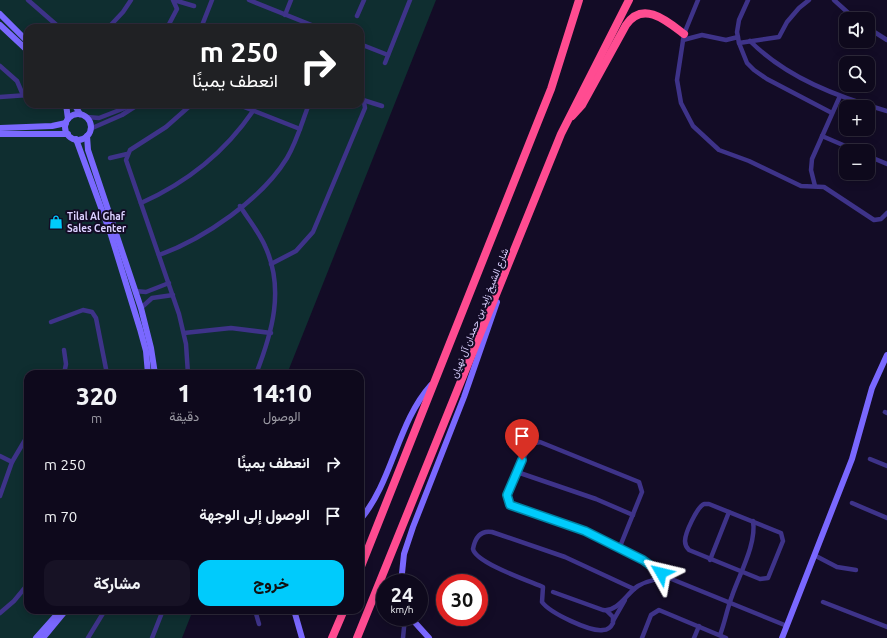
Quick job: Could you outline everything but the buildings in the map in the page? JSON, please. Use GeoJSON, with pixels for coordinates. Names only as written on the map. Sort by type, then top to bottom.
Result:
{"type":"FeatureCollection","features":[{"type":"Feature","properties":{"kind":"highway","name":"شارع الشيخ زايد بن حمدان آل نهيان"},"geometry":{"type":"LineString","coordinates":[[364,559],[543,109],[579,0]]}},
{"type":"Feature","properties":{"kind":"highway","name":"شارع الشيخ زايد بن حمدان آل نهيان"},"geometry":{"type":"LineString","coordinates":[[357,638],[568,119],[629,0]]}},
{"type":"Feature","properties":{"kind":"highway"},"geometry":{"type":"LineString","coordinates":[[568,119],[582,105],[626,25],[634,17],[645,13],[656,15],[684,37]]}},
{"type":"Feature","properties":{"kind":"highway"},"geometry":{"type":"LineString","coordinates":[[332,638],[342,614]]}},
{"type":"Feature","properties":{"kind":"street"},"geometry":{"type":"LineString","coordinates":[[28,0],[55,24]]}},
{"type":"Feature","properties":{"kind":"street"},"geometry":{"type":"LineString","coordinates":[[112,24],[123,12],[131,0]]}},
{"type":"Feature","properties":{"kind":"street"},"geometry":{"type":"LineString","coordinates":[[174,0],[194,6]]}},
{"type":"Feature","properties":{"kind":"street"},"geometry":{"type":"LineString","coordinates":[[169,24],[176,11],[177,6],[174,0]]}},
{"type":"Feature","properties":{"kind":"street"},"geometry":{"type":"LineString","coordinates":[[203,24],[212,0]]}},
{"type":"Feature","properties":{"kind":"street"},"geometry":{"type":"LineString","coordinates":[[249,0],[309,24]]}},
{"type":"Feature","properties":{"kind":"street"},"geometry":{"type":"LineString","coordinates":[[285,15],[291,0]]}},
{"type":"Feature","properties":{"kind":"street"},"geometry":{"type":"LineString","coordinates":[[357,16],[362,0]]}},
{"type":"Feature","properties":{"kind":"street"},"geometry":{"type":"LineString","coordinates":[[385,63],[410,0]]}},
{"type":"Feature","properties":{"kind":"street"},"geometry":{"type":"LineString","coordinates":[[698,0],[684,37],[678,74],[678,92],[686,114],[698,132],[711,144],[724,152],[749,161],[801,186],[815,186],[827,189],[874,220],[881,219],[887,212]]}},
{"type":"Feature","properties":{"kind":"street"},"geometry":{"type":"LineString","coordinates":[[748,0],[739,20],[738,37],[745,60],[754,70],[832,113]]}},
{"type":"Feature","properties":{"kind":"street"},"geometry":{"type":"LineString","coordinates":[[739,43],[779,37],[787,22],[799,8],[809,0]]}},
{"type":"Feature","properties":{"kind":"street"},"geometry":{"type":"LineString","coordinates":[[834,0],[847,12]]}},
{"type":"Feature","properties":{"kind":"street"},"geometry":{"type":"LineString","coordinates":[[0,14],[24,38]]}},
{"type":"Feature","properties":{"kind":"street"},"geometry":{"type":"LineString","coordinates":[[0,25],[24,47]]}},
{"type":"Feature","properties":{"kind":"street"},"geometry":{"type":"LineString","coordinates":[[875,32],[887,40]]}},
{"type":"Feature","properties":{"kind":"street"},"geometry":{"type":"LineString","coordinates":[[684,37],[702,35],[726,40],[738,37]]}},
{"type":"Feature","properties":{"kind":"street"},"geometry":{"type":"LineString","coordinates":[[750,42],[778,64],[840,96],[863,105],[887,111]]}},
{"type":"Feature","properties":{"kind":"street"},"geometry":{"type":"LineString","coordinates":[[364,46],[388,55]]}},
{"type":"Feature","properties":{"kind":"street"},"geometry":{"type":"LineString","coordinates":[[0,66],[18,81],[24,92]]}},
{"type":"Feature","properties":{"kind":"street"},"geometry":{"type":"LineString","coordinates":[[0,97],[24,95]]}},
{"type":"Feature","properties":{"kind":"street"},"geometry":{"type":"LineString","coordinates":[[815,186],[810,166],[840,96]]}},
{"type":"Feature","properties":{"kind":"street"},"geometry":{"type":"LineString","coordinates":[[364,99],[382,106]]}},
{"type":"Feature","properties":{"kind":"street"},"geometry":{"type":"LineString","coordinates":[[271,264],[300,248],[317,225],[365,108],[364,105]]}},
{"type":"Feature","properties":{"kind":"street"},"geometry":{"type":"LineString","coordinates":[[66,108],[68,134]]}},
{"type":"Feature","properties":{"kind":"street"},"geometry":{"type":"LineString","coordinates":[[76,108],[80,114]]}},
{"type":"Feature","properties":{"kind":"street"},"geometry":{"type":"LineString","coordinates":[[0,128],[52,126],[67,121],[71,116],[80,114],[87,117],[99,118],[125,108]]}},
{"type":"Feature","properties":{"kind":"street"},"geometry":{"type":"LineString","coordinates":[[90,129],[122,115],[133,108]]}},
{"type":"Feature","properties":{"kind":"street"},"geometry":{"type":"LineString","coordinates":[[187,108],[166,127],[132,148],[127,154],[126,162],[173,294],[188,353],[188,370]]}},
{"type":"Feature","properties":{"kind":"street"},"geometry":{"type":"LineString","coordinates":[[245,108],[300,130]]}},
{"type":"Feature","properties":{"kind":"street"},"geometry":{"type":"LineString","coordinates":[[159,255],[194,239],[240,206],[260,189],[281,165],[292,149],[308,108]]}},
{"type":"Feature","properties":{"kind":"street"},"geometry":{"type":"LineString","coordinates":[[141,203],[178,184],[209,161],[233,138],[253,111]]}},
{"type":"Feature","properties":{"kind":"street"},"geometry":{"type":"LineString","coordinates":[[87,117],[90,123],[90,129],[87,136],[88,150],[136,291],[152,348],[155,370]]}},
{"type":"Feature","properties":{"kind":"street"},"geometry":{"type":"LineString","coordinates":[[0,134],[68,134],[76,139],[80,146],[111,235],[140,328],[146,350],[148,370]]}},
{"type":"Feature","properties":{"kind":"street"},"geometry":{"type":"LineString","coordinates":[[76,139],[87,136]]}},
{"type":"Feature","properties":{"kind":"street"},"geometry":{"type":"LineString","coordinates":[[822,136],[841,144]]}},
{"type":"Feature","properties":{"kind":"street"},"geometry":{"type":"LineString","coordinates":[[110,158],[127,154]]}},
{"type":"Feature","properties":{"kind":"street"},"geometry":{"type":"LineString","coordinates":[[875,159],[887,164]]}},
{"type":"Feature","properties":{"kind":"street"},"geometry":{"type":"LineString","coordinates":[[240,206],[263,242],[271,264],[275,285],[274,319],[271,334],[258,370]]}},
{"type":"Feature","properties":{"kind":"street"},"geometry":{"type":"LineString","coordinates":[[402,574],[404,554],[410,533],[464,397],[492,316],[524,234],[526,221]]}},
{"type":"Feature","properties":{"kind":"street"},"geometry":{"type":"LineString","coordinates":[[136,291],[142,292],[155,289],[169,283]]}},
{"type":"Feature","properties":{"kind":"street"},"geometry":{"type":"LineString","coordinates":[[155,289],[157,297]]}},
{"type":"Feature","properties":{"kind":"street"},"geometry":{"type":"LineString","coordinates":[[141,308],[146,302],[157,297],[173,294]]}},
{"type":"Feature","properties":{"kind":"street"},"geometry":{"type":"LineString","coordinates":[[51,322],[83,310],[94,314],[106,370]]}},
{"type":"Feature","properties":{"kind":"street"},"geometry":{"type":"LineString","coordinates":[[184,333],[231,328],[271,334]]}},
{"type":"Feature","properties":{"kind":"street"},"geometry":{"type":"LineString","coordinates":[[64,350],[66,364],[65,370]]}},
{"type":"Feature","properties":{"kind":"street"},"geometry":{"type":"LineString","coordinates":[[782,638],[854,452],[872,388],[887,355]]}},
{"type":"Feature","properties":{"kind":"street"},"geometry":{"type":"LineString","coordinates":[[364,514],[375,497],[417,406],[434,382]]}},
{"type":"Feature","properties":{"kind":"street"},"geometry":{"type":"LineString","coordinates":[[0,496],[12,462],[24,442]]}},
{"type":"Feature","properties":{"kind":"street"},"geometry":{"type":"LineString","coordinates":[[619,549],[642,492],[641,484],[637,481],[540,442],[535,442],[528,446],[506,497],[512,506],[585,531],[619,549],[643,560],[669,578],[787,626]]}},
{"type":"Feature","properties":{"kind":"street"},"geometry":{"type":"LineString","coordinates":[[0,456],[12,462]]}},
{"type":"Feature","properties":{"kind":"street"},"geometry":{"type":"LineString","coordinates":[[870,459],[887,466]]}},
{"type":"Feature","properties":{"kind":"street"},"geometry":{"type":"LineString","coordinates":[[517,472],[596,499],[633,515]]}},
{"type":"Feature","properties":{"kind":"street"},"geometry":{"type":"LineString","coordinates":[[852,503],[887,518]]}},
{"type":"Feature","properties":{"kind":"street"},"geometry":{"type":"LineString","coordinates":[[709,504],[729,512],[780,532],[783,536],[783,541],[768,578],[762,580],[710,560],[689,550],[685,545],[685,538],[700,506],[709,504]]}},
{"type":"Feature","properties":{"kind":"street"},"geometry":{"type":"LineString","coordinates":[[710,560],[729,512]]}},
{"type":"Feature","properties":{"kind":"street"},"geometry":{"type":"LineString","coordinates":[[720,635],[753,540],[753,521]]}},
{"type":"Feature","properties":{"kind":"street"},"geometry":{"type":"LineString","coordinates":[[627,596],[610,628],[600,630],[577,623],[554,612],[542,602],[541,597],[544,590],[542,587],[506,571],[476,555],[473,549],[477,538],[482,533],[492,532],[568,558],[634,589]]}},
{"type":"Feature","properties":{"kind":"street"},"geometry":{"type":"LineString","coordinates":[[814,555],[837,567],[856,570]]}},
{"type":"Feature","properties":{"kind":"street"},"geometry":{"type":"LineString","coordinates":[[607,611],[614,608],[634,589],[648,581],[669,578]]}},
{"type":"Feature","properties":{"kind":"street"},"geometry":{"type":"LineString","coordinates":[[0,613],[14,601],[24,589]]}},
{"type":"Feature","properties":{"kind":"street"},"geometry":{"type":"LineString","coordinates":[[554,592],[607,611],[612,616],[614,621]]}},
{"type":"Feature","properties":{"kind":"street"},"geometry":{"type":"LineString","coordinates":[[823,602],[887,627]]}},
{"type":"Feature","properties":{"kind":"street"},"geometry":{"type":"LineString","coordinates":[[642,638],[650,617],[657,610],[662,610],[726,638]]}},
{"type":"Feature","properties":{"kind":"street"},"geometry":{"type":"LineString","coordinates":[[36,638],[57,614]]}},
{"type":"Feature","properties":{"kind":"street"},"geometry":{"type":"LineString","coordinates":[[43,638],[63,614]]}},
{"type":"Feature","properties":{"kind":"street"},"geometry":{"type":"LineString","coordinates":[[88,638],[103,614]]}},
{"type":"Feature","properties":{"kind":"street"},"geometry":{"type":"LineString","coordinates":[[152,638],[161,614]]}},
{"type":"Feature","properties":{"kind":"street"},"geometry":{"type":"LineString","coordinates":[[256,614],[258,624]]}},
{"type":"Feature","properties":{"kind":"street"},"geometry":{"type":"LineString","coordinates":[[295,614],[302,638]]}},
{"type":"Feature","properties":{"kind":"street"},"geometry":{"type":"LineString","coordinates":[[403,638],[404,626]]}},
{"type":"Feature","properties":{"kind":"street"},"geometry":{"type":"LineString","coordinates":[[418,626],[429,638]]}},
{"type":"Feature","properties":{"kind":"street"},"geometry":{"type":"LineString","coordinates":[[694,638],[699,626]]}},
{"type":"Feature","properties":{"kind":"green space"},"geometry":{"type":"Polygon","coordinates":[[[0,0],[436,0],[289,370],[24,370],[24,614],[191,614],[182,638],[0,638],[0,0]]]}},
{"type":"Feature","properties":{"kind":"place","name":"Tilal Al Ghaf Sales Center"},"geometry":{"type":"Point","coordinates":[56,222]}},
{"type":"Feature","properties":{"kind":"route"},"geometry":{"type":"LineString","coordinates":[[522,460],[506,497],[510,505],[573,526],[592,534],[647,562],[661,573]]}}]}
